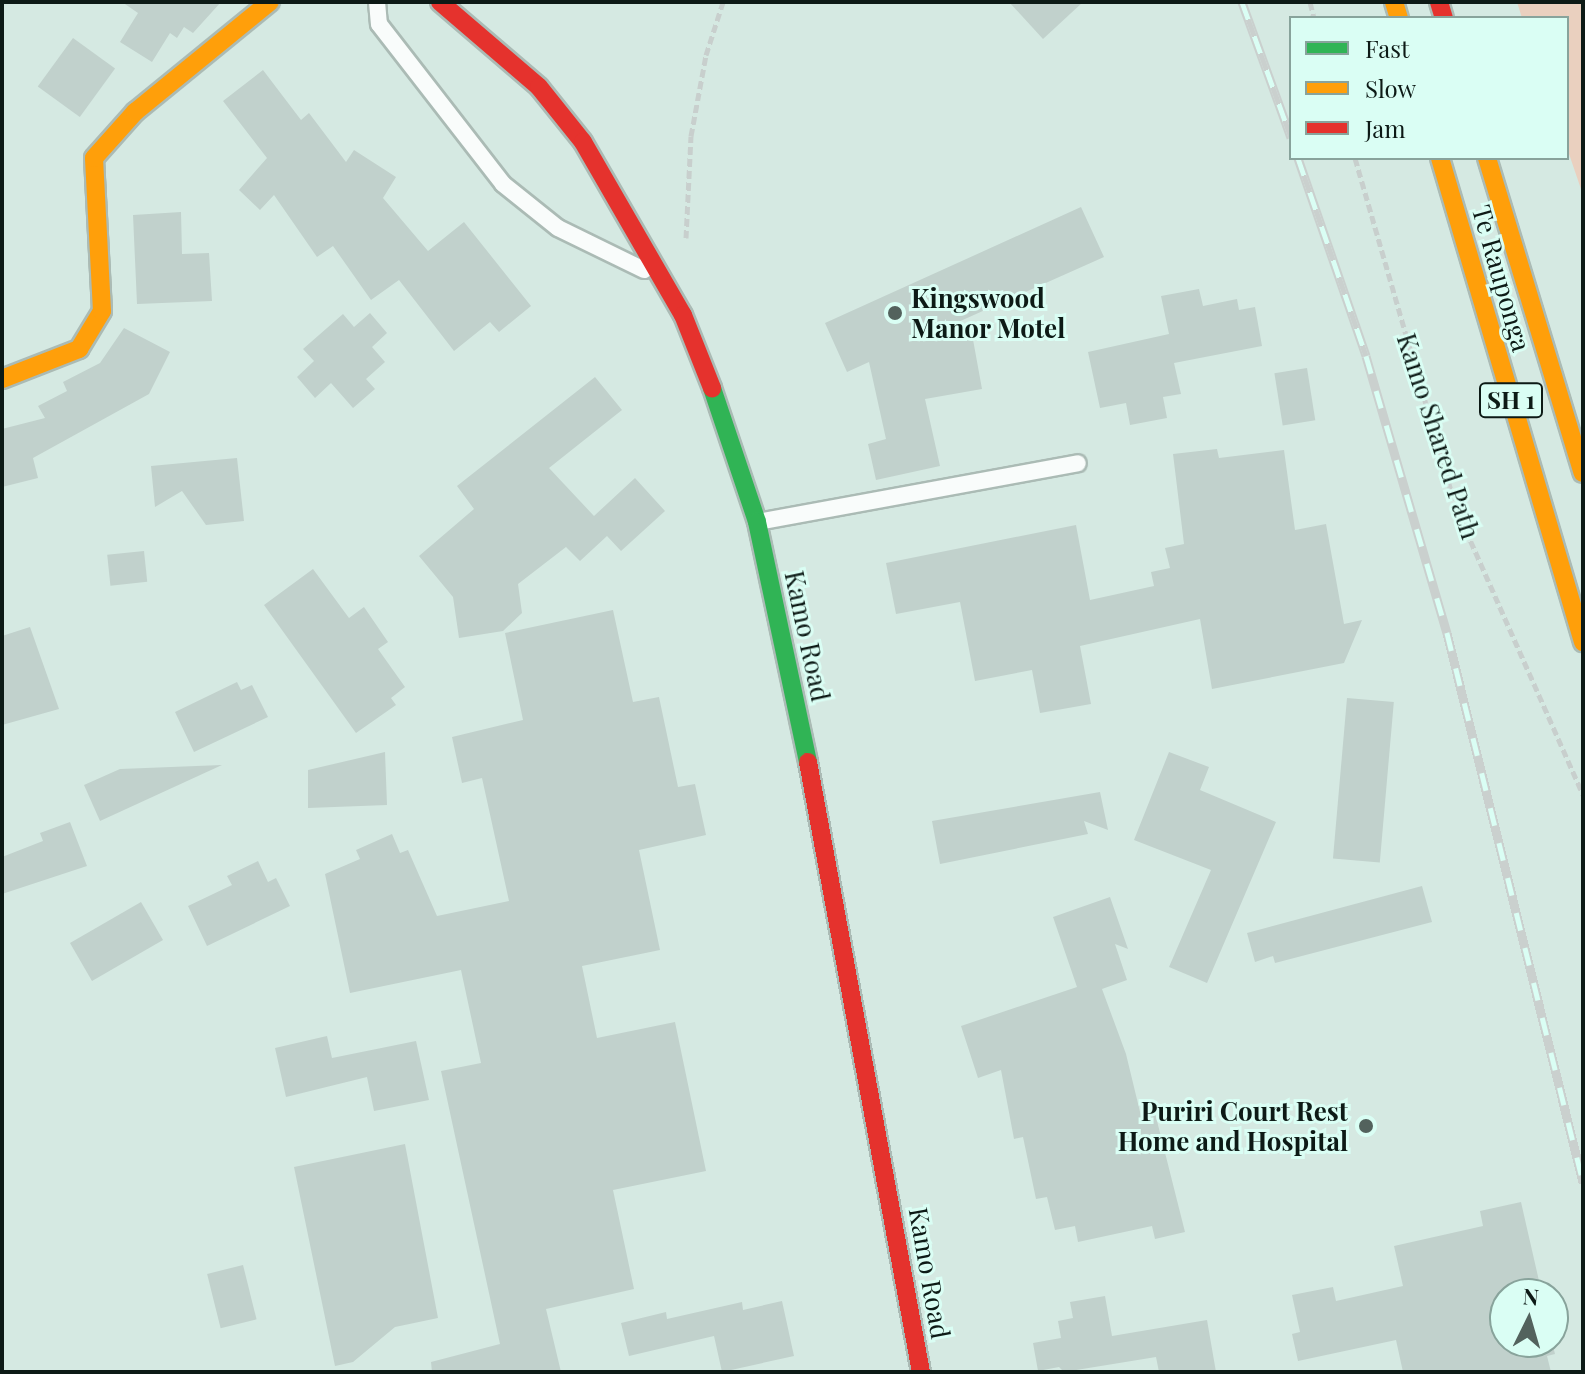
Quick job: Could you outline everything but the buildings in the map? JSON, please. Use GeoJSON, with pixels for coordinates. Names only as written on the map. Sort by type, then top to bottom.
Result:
{"type":"FeatureCollection","features":[{"type":"Feature","properties":{"kind":"main road"},"geometry":{"type":"LineString","coordinates":[[2,379],[79,349],[102,311],[94,158],[135,112],[270,2]]}},
{"type":"Feature","properties":{"kind":"main road","name":"Kamo Road"},"geometry":{"type":"LineString","coordinates":[[440,2],[539,87],[583,142],[663,279],[702,358],[757,522],[812,779],[921,1372]]}},
{"type":"Feature","properties":{"kind":"main road","name":"Te Rauponga"},"geometry":{"type":"LineString","coordinates":[[1441,160],[1583,642]]}},
{"type":"Feature","properties":{"kind":"main road","name":"Te Rauponga"},"geometry":{"type":"LineString","coordinates":[[1488,160],[1583,473]]}},
{"type":"Feature","properties":{"kind":"lane"},"geometry":{"type":"LineString","coordinates":[[377,2],[379,24],[503,184],[558,228],[663,279]]}},
{"type":"Feature","properties":{"kind":"lane"},"geometry":{"type":"LineString","coordinates":[[757,522],[1078,463]]}},
{"type":"Feature","properties":{"kind":"path"},"geometry":{"type":"LineString","coordinates":[[686,241],[691,136],[706,55],[723,2]]}},
{"type":"Feature","properties":{"kind":"path","name":"Kamo Shared Path"},"geometry":{"type":"LineString","coordinates":[[1356,160],[1456,508],[1583,795]]}},
{"type":"Feature","properties":{"kind":"shaded area"},"geometry":{"type":"Polygon","coordinates":[[[1517,2],[1583,2],[1583,195],[1569,154],[1569,16],[1521,16],[1517,2]]]}},
{"type":"Feature","properties":{"kind":"railway"},"geometry":{"type":"LineString","coordinates":[[1242,2],[1289,131]]}},
{"type":"Feature","properties":{"kind":"railway"},"geometry":{"type":"LineString","coordinates":[[1299,160],[1366,356],[1447,633],[1583,1182]]}},
{"type":"Feature","properties":{"kind":"traffic: fast"},"geometry":{"type":"LineString","coordinates":[[712,388],[757,522],[808,762]]}},
{"type":"Feature","properties":{"kind":"traffic: slow"},"geometry":{"type":"LineString","coordinates":[[2,379],[79,349],[102,311],[94,158],[135,112],[270,2]]}},
{"type":"Feature","properties":{"kind":"traffic: slow"},"geometry":{"type":"LineString","coordinates":[[1394,2],[1398,16]]}},
{"type":"Feature","properties":{"kind":"traffic: slow"},"geometry":{"type":"LineString","coordinates":[[1441,160],[1583,642]]}},
{"type":"Feature","properties":{"kind":"traffic: slow"},"geometry":{"type":"LineString","coordinates":[[1488,160],[1583,473]]}},
{"type":"Feature","properties":{"kind":"traffic: jam"},"geometry":{"type":"LineString","coordinates":[[440,2],[539,87],[583,142],[683,315],[712,388]]}},
{"type":"Feature","properties":{"kind":"traffic: jam"},"geometry":{"type":"LineString","coordinates":[[1439,2],[1443,16]]}},
{"type":"Feature","properties":{"kind":"traffic: jam"},"geometry":{"type":"LineString","coordinates":[[808,762],[921,1372]]}},
{"type":"Feature","properties":{"kind":"place","name":"Kingswood Manor Motel"},"geometry":{"type":"Point","coordinates":[895,313]}},
{"type":"Feature","properties":{"kind":"place","name":"Puriri Court Rest Home and Hospital"},"geometry":{"type":"Point","coordinates":[1366,1126]}}]}
